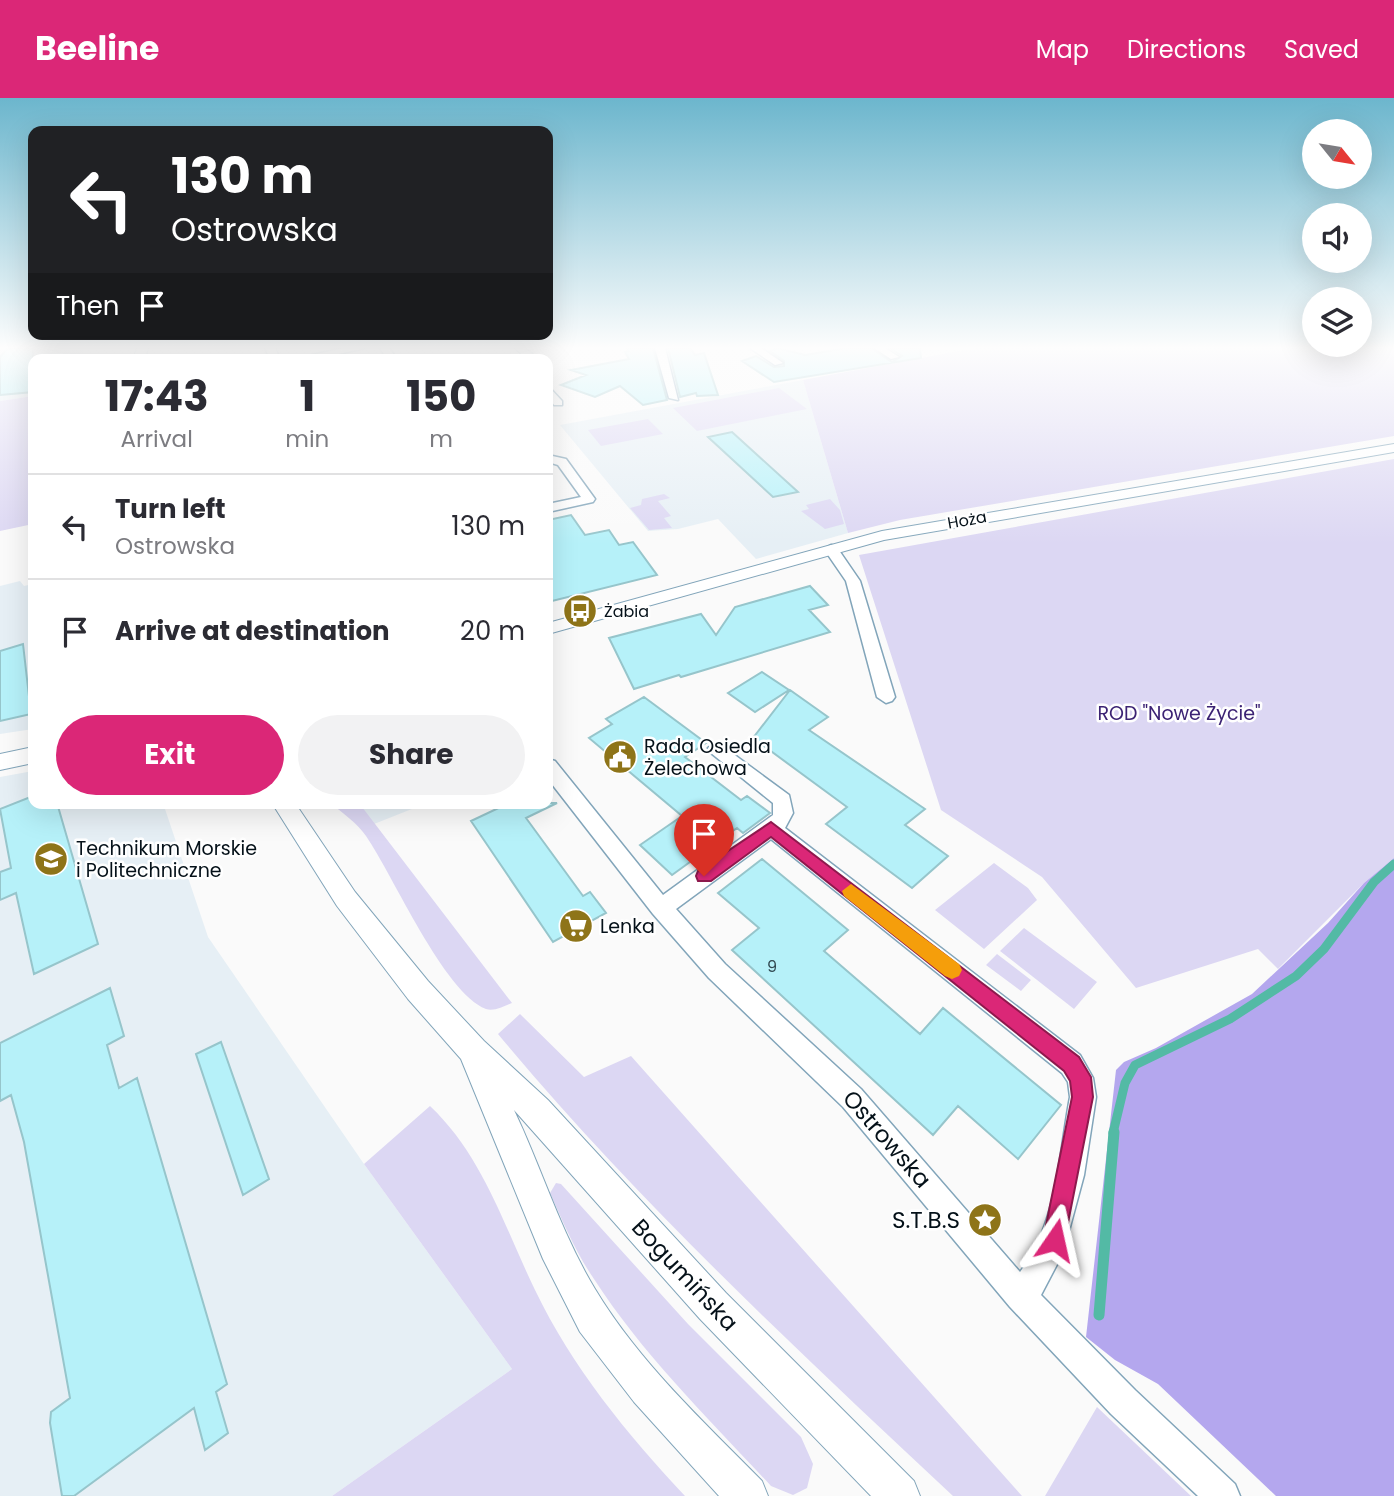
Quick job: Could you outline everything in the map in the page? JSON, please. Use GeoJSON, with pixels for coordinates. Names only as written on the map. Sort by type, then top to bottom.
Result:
{"type":"FeatureCollection","features":[{"type":"Feature","properties":{"kind":"street","name":"Hoża"},"geometry":{"type":"LineString","coordinates":[[553,628],[831,549],[912,530],[1394,448]]}},
{"type":"Feature","properties":{"kind":"street"},"geometry":{"type":"LineString","coordinates":[[553,460],[562,462],[589,499],[553,507]]}},
{"type":"Feature","properties":{"kind":"street"},"geometry":{"type":"LineString","coordinates":[[831,549],[853,581],[886,698]]}},
{"type":"Feature","properties":{"kind":"street"},"geometry":{"type":"LineString","coordinates":[[662,908],[771,828],[781,820],[785,811],[782,800],[717,748]]}},
{"type":"Feature","properties":{"kind":"street"},"geometry":{"type":"LineString","coordinates":[[0,762],[28,756]]}},
{"type":"Feature","properties":{"kind":"street","name":"Ostrowska"},"geometry":{"type":"LineString","coordinates":[[553,772],[662,908],[717,971],[852,1098],[1021,1296],[1123,1402],[1223,1496]]}},
{"type":"Feature","properties":{"kind":"street","name":"Bogumińska"},"geometry":{"type":"LineString","coordinates":[[287,809],[378,942],[474,1051],[537,1111],[713,1306],[899,1496]]}},
{"type":"Feature","properties":{"kind":"street"},"geometry":{"type":"LineString","coordinates":[[771,828],[1071,1064],[1080,1077],[1083,1097],[1055,1240],[1035,1281],[1021,1296]]}},
{"type":"Feature","properties":{"kind":"street","name":"Bogumińska"},"geometry":{"type":"LineString","coordinates":[[474,1051],[548,1237],[584,1304],[629,1368],[747,1496]]}},
{"type":"Feature","properties":{"kind":"shaded area"},"geometry":{"type":"Polygon","coordinates":[[[624,413],[813,413],[848,533],[756,559],[718,519],[678,529],[648,531],[560,425],[624,413]]]}},
{"type":"Feature","properties":{"kind":"shaded area"},"geometry":{"type":"Polygon","coordinates":[[[20,581],[24,586],[28,585],[28,730],[0,734],[0,586],[20,581]]]}},
{"type":"Feature","properties":{"kind":"shaded area"},"geometry":{"type":"Polygon","coordinates":[[[28,772],[28,809],[165,809],[208,937],[364,1164],[512,1369],[332,1496],[0,1496],[0,777],[28,772]]]}},
{"type":"Feature","properties":{"kind":"shaded area"},"geometry":{"type":"Polygon","coordinates":[[[363,809],[412,809],[374,824],[363,809]]]}},
{"type":"Feature","properties":{"kind":"shaded area"},"geometry":{"type":"Polygon","coordinates":[[[1394,858],[1394,1496],[1276,1496],[1158,1384],[1115,1360],[1086,1337],[1116,1070],[1124,1062],[1156,1048],[1252,994],[1328,923],[1364,883],[1394,858]]]}},
{"type":"Feature","properties":{"kind":"green space"},"geometry":{"type":"Polygon","coordinates":[[[0,413],[28,413],[28,525],[0,531],[0,413]]]}},
{"type":"Feature","properties":{"kind":"green space"},"geometry":{"type":"Polygon","coordinates":[[[678,413],[786,413],[697,431],[678,413]]]}},
{"type":"Feature","properties":{"kind":"green space"},"geometry":{"type":"Polygon","coordinates":[[[813,413],[1394,413],[1394,436],[900,520],[848,533],[813,413]]]}},
{"type":"Feature","properties":{"kind":"green space"},"geometry":{"type":"Polygon","coordinates":[[[648,419],[663,434],[601,446],[588,430],[648,419]]]}},
{"type":"Feature","properties":{"kind":"green space","name":"ROD \"Nowe Życie\""},"geometry":{"type":"Polygon","coordinates":[[[1394,459],[1394,858],[1364,883],[1278,969],[1258,949],[1136,988],[1042,877],[941,810],[859,555],[1394,459]]]}},
{"type":"Feature","properties":{"kind":"green space"},"geometry":{"type":"Polygon","coordinates":[[[664,494],[670,498],[658,501],[671,516],[664,518],[672,528],[649,530],[630,508],[641,505],[642,499],[664,494]]]}},
{"type":"Feature","properties":{"kind":"green space"},"geometry":{"type":"Polygon","coordinates":[[[830,499],[840,510],[844,524],[825,529],[801,511],[809,509],[806,505],[830,499]]]}},
{"type":"Feature","properties":{"kind":"green space"},"geometry":{"type":"Polygon","coordinates":[[[338,809],[364,809],[512,1003],[496,1009],[486,1009],[470,999],[453,981],[420,931],[366,836],[338,809]]]}},
{"type":"Feature","properties":{"kind":"green space"},"geometry":{"type":"Polygon","coordinates":[[[994,863],[1028,888],[1037,900],[984,949],[935,910],[994,863]]]}},
{"type":"Feature","properties":{"kind":"green space"},"geometry":{"type":"Polygon","coordinates":[[[1024,928],[1097,982],[1074,1009],[1000,951],[1024,928]]]}},
{"type":"Feature","properties":{"kind":"green space"},"geometry":{"type":"Polygon","coordinates":[[[997,954],[1031,980],[1021,991],[986,965],[997,954]]]}},
{"type":"Feature","properties":{"kind":"green space"},"geometry":{"type":"Polygon","coordinates":[[[520,1014],[584,1077],[631,1056],[1022,1496],[953,1496],[776,1329],[661,1215],[551,1096],[498,1034],[520,1014]]]}},
{"type":"Feature","properties":{"kind":"green space"},"geometry":{"type":"Polygon","coordinates":[[[430,1106],[464,1147],[478,1169],[535,1290],[583,1373],[622,1424],[685,1496],[332,1496],[512,1369],[364,1164],[430,1106]]]}},
{"type":"Feature","properties":{"kind":"green space"},"geometry":{"type":"Polygon","coordinates":[[[556,1183],[561,1184],[688,1324],[801,1437],[813,1464],[807,1488],[793,1495],[771,1486],[678,1386],[634,1334],[594,1279],[576,1248],[550,1193],[556,1183]]]}},
{"type":"Feature","properties":{"kind":"green space"},"geometry":{"type":"Polygon","coordinates":[[[1097,1407],[1191,1496],[1045,1496],[1097,1407]]]}},
{"type":"Feature","properties":{"kind":"building"},"geometry":{"type":"Polygon","coordinates":[[[732,432],[798,492],[773,497],[708,437],[732,432]]]}},
{"type":"Feature","properties":{"kind":"building"},"geometry":{"type":"Polygon","coordinates":[[[571,515],[585,535],[609,530],[619,545],[633,542],[657,575],[553,601],[553,519],[571,515]]]}},
{"type":"Feature","properties":{"kind":"building"},"geometry":{"type":"Polygon","coordinates":[[[810,586],[828,605],[809,610],[830,632],[681,677],[679,675],[634,689],[609,638],[701,614],[716,635],[735,607],[810,586]]]}},
{"type":"Feature","properties":{"kind":"building"},"geometry":{"type":"Polygon","coordinates":[[[23,644],[28,715],[0,721],[0,651],[23,644]]]}},
{"type":"Feature","properties":{"kind":"building"},"geometry":{"type":"Polygon","coordinates":[[[762,672],[789,690],[755,712],[728,693],[762,672]]]}},
{"type":"Feature","properties":{"kind":"building"},"geometry":{"type":"Polygon","coordinates":[[[790,690],[828,717],[809,730],[925,809],[905,825],[948,856],[912,888],[826,824],[847,807],[753,738],[790,690]]]}},
{"type":"Feature","properties":{"kind":"building"},"geometry":{"type":"Polygon","coordinates":[[[644,697],[706,743],[685,757],[741,800],[747,796],[770,813],[743,833],[737,828],[672,875],[640,845],[682,816],[589,738],[612,724],[606,719],[644,697]]]}},
{"type":"Feature","properties":{"kind":"building"},"geometry":{"type":"Polygon","coordinates":[[[28,798],[28,809],[59,809],[98,944],[34,974],[16,893],[0,900],[0,872],[11,868],[0,809],[28,798]]]}},
{"type":"Feature","properties":{"kind":"building"},"geometry":{"type":"Polygon","coordinates":[[[496,809],[545,809],[526,818],[583,896],[590,892],[606,913],[553,942],[471,821],[496,809]]]}},
{"type":"Feature","properties":{"kind":"building"},"geometry":{"type":"Polygon","coordinates":[[[762,859],[848,930],[824,951],[920,1034],[943,1008],[1061,1105],[1018,1159],[958,1106],[933,1135],[732,950],[759,928],[718,893],[762,859]]]}},
{"type":"Feature","properties":{"kind":"building"},"geometry":{"type":"Polygon","coordinates":[[[110,988],[124,1036],[107,1045],[119,1088],[137,1078],[227,1384],[216,1392],[228,1433],[205,1450],[194,1408],[74,1496],[62,1496],[50,1423],[51,1412],[70,1398],[24,1142],[11,1095],[0,1101],[0,1043],[110,988]]]}},
{"type":"Feature","properties":{"kind":"building"},"geometry":{"type":"Polygon","coordinates":[[[221,1042],[269,1179],[243,1195],[196,1054],[221,1042]]]}},
{"type":"Feature","properties":{"kind":"waterway"},"geometry":{"type":"LineString","coordinates":[[1113,1133],[1125,1083],[1135,1065],[1230,1019],[1296,976],[1324,949],[1374,882],[1394,864]]}},
{"type":"Feature","properties":{"kind":"waterway"},"geometry":{"type":"LineString","coordinates":[[1099,1315],[1114,1132]]}},
{"type":"Feature","properties":{"kind":"slow traffic"},"geometry":{"type":"LineString","coordinates":[[851,891],[952,970]]}},
{"type":"Feature","properties":{"kind":"place","name":"Żabia"},"geometry":{"type":"Point","coordinates":[580,611]}},
{"type":"Feature","properties":{"kind":"place","name":"Rada Osiedla Żelechowa"},"geometry":{"type":"Point","coordinates":[620,757]}},
{"type":"Feature","properties":{"kind":"place","name":"Technikum Morskie i Politechniczne"},"geometry":{"type":"Point","coordinates":[51,859]}},
{"type":"Feature","properties":{"kind":"place","name":"Lenka"},"geometry":{"type":"Point","coordinates":[576,926]}},
{"type":"Feature","properties":{"kind":"place","name":"S.T.B.S"},"geometry":{"type":"Point","coordinates":[985,1220]}},
{"type":"Feature","properties":{"kind":"route"},"geometry":{"type":"LineString","coordinates":[[704,876],[771,828],[1071,1064],[1080,1077],[1083,1097],[1055,1240]]}}]}
